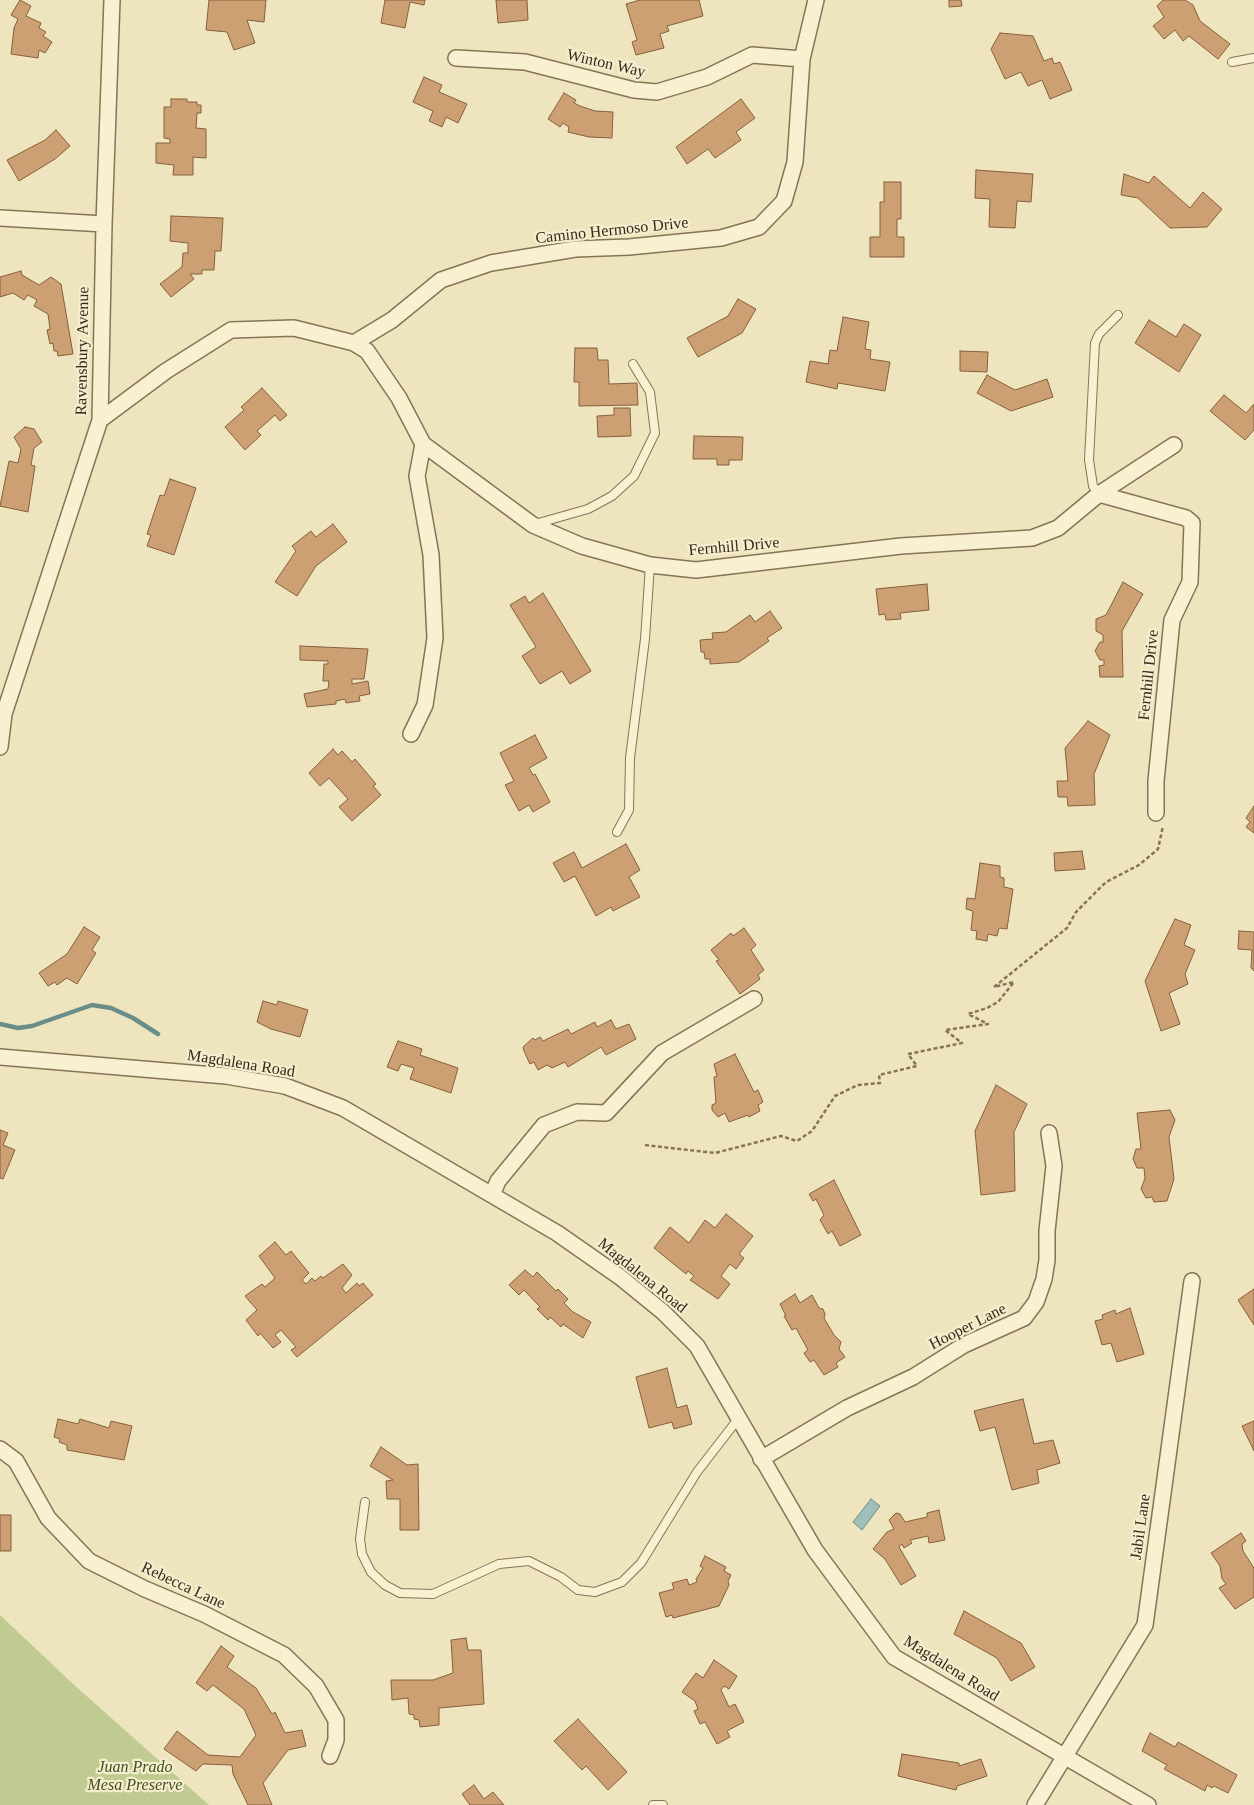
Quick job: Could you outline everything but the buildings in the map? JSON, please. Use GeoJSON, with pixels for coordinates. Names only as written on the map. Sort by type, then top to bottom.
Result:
{"type":"FeatureCollection","features":[{"type":"Feature","properties":{"kind":"street","name":"Ravensbury Avenue"},"geometry":{"type":"LineString","coordinates":[[0,747],[2,714],[100,420],[104,224],[112,0]]}},
{"type":"Feature","properties":{"kind":"street","name":"Camino Hermoso Drive"},"geometry":{"type":"LineString","coordinates":[[354,343],[392,320],[441,280],[490,263],[575,249],[629,247],[720,238],[759,227],[784,201],[795,162],[802,59],[816,0]]}},
{"type":"Feature","properties":{"kind":"street","name":"Winton Way"},"geometry":{"type":"LineString","coordinates":[[456,58],[525,62],[634,90],[657,92],[707,77],[752,56],[802,59]]}},
{"type":"Feature","properties":{"kind":"street"},"geometry":{"type":"LineString","coordinates":[[0,218],[104,224]]}},
{"type":"Feature","properties":{"kind":"street"},"geometry":{"type":"LineString","coordinates":[[100,420],[166,371],[231,330],[294,328],[354,343]]}},
{"type":"Feature","properties":{"kind":"street","name":"Fernhill Drive"},"geometry":{"type":"LineString","coordinates":[[354,343],[367,351],[399,398],[423,444],[533,524],[582,546],[650,565],[696,570],[901,546],[1032,538],[1058,528],[1099,494],[1174,445]]}},
{"type":"Feature","properties":{"kind":"street"},"geometry":{"type":"LineString","coordinates":[[411,734],[425,705],[435,638],[432,555],[417,476],[423,444]]}},
{"type":"Feature","properties":{"kind":"street","name":"Fernhill Drive"},"geometry":{"type":"LineString","coordinates":[[1099,494],[1186,518],[1192,523],[1190,582],[1172,620],[1156,781],[1156,813]]}},
{"type":"Feature","properties":{"kind":"street"},"geometry":{"type":"LineString","coordinates":[[492,1195],[498,1181],[544,1125],[577,1112],[606,1114],[662,1053],[754,999]]}},
{"type":"Feature","properties":{"kind":"street","name":"Magdalena Road"},"geometry":{"type":"LineString","coordinates":[[0,1057],[226,1076],[285,1086],[343,1108],[557,1233],[620,1277],[663,1312],[697,1346],[815,1550],[894,1657],[1148,1805]]}},
{"type":"Feature","properties":{"kind":"street","name":"Hooper Lane"},"geometry":{"type":"LineString","coordinates":[[762,1459],[847,1408],[913,1377],[964,1345],[1024,1318],[1036,1302],[1044,1279],[1047,1260],[1047,1231],[1054,1166],[1049,1134]]}},
{"type":"Feature","properties":{"kind":"street","name":"Jabil Lane"},"geometry":{"type":"LineString","coordinates":[[1035,1805],[1145,1625],[1192,1280]]}},
{"type":"Feature","properties":{"kind":"street","name":"Rebecca Lane"},"geometry":{"type":"LineString","coordinates":[[0,1449],[16,1461],[48,1518],[88,1561],[145,1589],[204,1614],[284,1656],[316,1686],[336,1720],[336,1740],[330,1756]]}},
{"type":"Feature","properties":{"kind":"lane"},"geometry":{"type":"LineString","coordinates":[[1232,62],[1254,58]]}},
{"type":"Feature","properties":{"kind":"lane"},"geometry":{"type":"LineString","coordinates":[[1099,494],[1093,486],[1089,460],[1095,343],[1099,334],[1118,315]]}},
{"type":"Feature","properties":{"kind":"lane"},"geometry":{"type":"LineString","coordinates":[[533,524],[588,509],[612,496],[634,476],[655,433],[650,392],[633,364]]}},
{"type":"Feature","properties":{"kind":"lane"},"geometry":{"type":"LineString","coordinates":[[617,832],[629,810],[630,758],[645,639],[650,565]]}},
{"type":"Feature","properties":{"kind":"lane"},"geometry":{"type":"LineString","coordinates":[[365,1502],[360,1540],[362,1554],[371,1572],[386,1585],[400,1593],[433,1594],[500,1564],[529,1560],[561,1577],[578,1590],[595,1592],[622,1582],[640,1563],[697,1472],[738,1419]]}},
{"type":"Feature","properties":{"kind":"lane"},"geometry":{"type":"LineString","coordinates":[[653,1805],[663,1805]]}},
{"type":"Feature","properties":{"kind":"path"},"geometry":{"type":"LineString","coordinates":[[644,1144],[714,1152],[781,1136],[796,1141],[812,1131],[835,1096],[858,1085],[880,1083],[878,1075],[917,1066],[908,1054],[962,1043],[945,1030],[988,1024],[968,1014],[998,1002],[1014,982],[994,987],[1067,928],[1076,912],[1106,882],[1139,865],[1158,849],[1163,834],[1163,822],[1156,813]]}},
{"type":"Feature","properties":{"kind":"green space","name":"Juan Prado Mesa Preserve"},"geometry":{"type":"Polygon","coordinates":[[[0,1615],[72,1683],[209,1805],[0,1805],[0,1615]]]}},
{"type":"Feature","properties":{"kind":"water"},"geometry":{"type":"Polygon","coordinates":[[[871,1499],[880,1506],[862,1530],[853,1522],[871,1499]]]}},
{"type":"Feature","properties":{"kind":"waterway"},"geometry":{"type":"LineString","coordinates":[[0,1024],[18,1028],[32,1026],[92,1005],[111,1008],[133,1018],[158,1034]]}}]}
